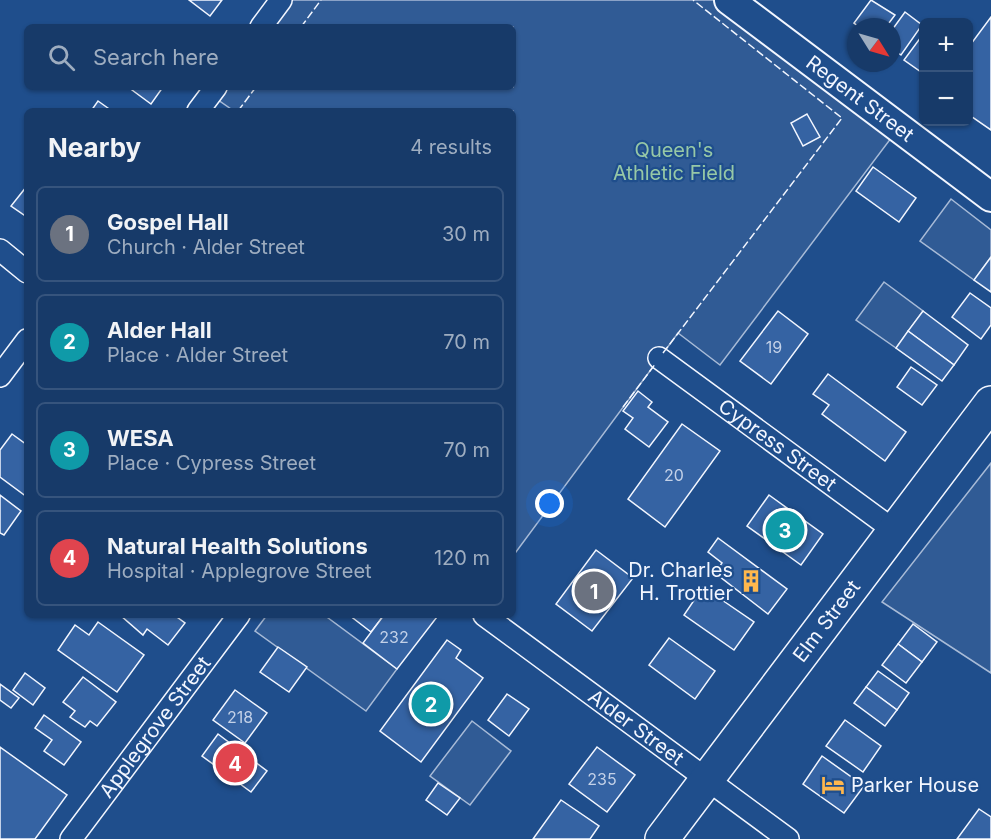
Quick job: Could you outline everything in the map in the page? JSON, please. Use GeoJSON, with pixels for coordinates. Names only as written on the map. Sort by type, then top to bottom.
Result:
{"type":"FeatureCollection","features":[{"type":"Feature","properties":{"kind":"main road","name":"Regent Street"},"geometry":{"type":"LineString","coordinates":[[729,0],[991,197]]}},
{"type":"Feature","properties":{"kind":"main road","name":"Elm Street"},"geometry":{"type":"LineString","coordinates":[[662,839],[991,403]]}},
{"type":"Feature","properties":{"kind":"street"},"geometry":{"type":"LineString","coordinates":[[263,24],[281,0]]}},
{"type":"Feature","properties":{"kind":"street"},"geometry":{"type":"LineString","coordinates":[[200,108],[214,90]]}},
{"type":"Feature","properties":{"kind":"street"},"geometry":{"type":"LineString","coordinates":[[0,250],[24,270]]}},
{"type":"Feature","properties":{"kind":"street"},"geometry":{"type":"LineString","coordinates":[[0,376],[24,344]]}},
{"type":"Feature","properties":{"kind":"street","name":"Cypress Street"},"geometry":{"type":"LineString","coordinates":[[659,358],[895,531]]}},
{"type":"Feature","properties":{"kind":"street","name":"Applegrove Street"},"geometry":{"type":"LineString","coordinates":[[71,839],[237,618]]}},
{"type":"Feature","properties":{"kind":"street","name":"Alder Street"},"geometry":{"type":"LineString","coordinates":[[488,618],[788,839]]}},
{"type":"Feature","properties":{"kind":"shaded area","name":"Queen's Athletic Field"},"geometry":{"type":"Polygon","coordinates":[[[282,0],[730,0],[901,125],[720,365],[678,333],[516,552],[516,108],[230,108],[211,95],[215,90],[516,90],[516,24],[264,24],[282,0]]]}},
{"type":"Feature","properties":{"kind":"shaded area"},"geometry":{"type":"Polygon","coordinates":[[[951,199],[991,230],[991,257],[974,280],[920,241],[951,199]]]}},
{"type":"Feature","properties":{"kind":"shaded area"},"geometry":{"type":"Polygon","coordinates":[[[884,282],[923,311],[896,348],[856,320],[884,282]]]}},
{"type":"Feature","properties":{"kind":"shaded area"},"geometry":{"type":"Polygon","coordinates":[[[991,463],[991,673],[882,602],[991,463]]]}},
{"type":"Feature","properties":{"kind":"shaded area"},"geometry":{"type":"Polygon","coordinates":[[[265,618],[328,618],[397,669],[366,711],[255,631],[265,618]]]}},
{"type":"Feature","properties":{"kind":"shaded area"},"geometry":{"type":"Polygon","coordinates":[[[472,721],[511,751],[470,805],[430,776],[472,721]]]}},
{"type":"Feature","properties":{"kind":"building"},"geometry":{"type":"Polygon","coordinates":[[[189,0],[222,0],[210,16],[189,0]]]}},
{"type":"Feature","properties":{"kind":"building"},"geometry":{"type":"Polygon","coordinates":[[[871,0],[895,15],[893,18],[858,18],[871,0]]]}},
{"type":"Feature","properties":{"kind":"building"},"geometry":{"type":"Polygon","coordinates":[[[905,12],[919,23],[919,29],[901,55],[901,18],[905,12]]]}},
{"type":"Feature","properties":{"kind":"building"},"geometry":{"type":"Polygon","coordinates":[[[991,17],[991,130],[973,117],[973,41],[991,17]]]}},
{"type":"Feature","properties":{"kind":"building"},"geometry":{"type":"Polygon","coordinates":[[[919,40],[919,70],[904,60],[919,40]]]}},
{"type":"Feature","properties":{"kind":"building"},"geometry":{"type":"Polygon","coordinates":[[[132,90],[161,90],[151,104],[132,90]]]}},
{"type":"Feature","properties":{"kind":"building"},"geometry":{"type":"Polygon","coordinates":[[[98,101],[108,108],[93,108],[98,101]]]}},
{"type":"Feature","properties":{"kind":"building"},"geometry":{"type":"Polygon","coordinates":[[[807,114],[820,137],[803,146],[791,123],[807,114]]]}},
{"type":"Feature","properties":{"kind":"building"},"geometry":{"type":"Polygon","coordinates":[[[873,167],[916,198],[899,222],[856,191],[873,167]]]}},
{"type":"Feature","properties":{"kind":"building"},"geometry":{"type":"Polygon","coordinates":[[[24,190],[24,215],[11,206],[24,190]]]}},
{"type":"Feature","properties":{"kind":"building"},"geometry":{"type":"Polygon","coordinates":[[[991,257],[991,292],[974,280],[991,257]]]}},
{"type":"Feature","properties":{"kind":"building"},"geometry":{"type":"Polygon","coordinates":[[[970,293],[991,308],[991,325],[981,339],[952,317],[970,293]]]}},
{"type":"Feature","properties":{"kind":"building"},"geometry":{"type":"Polygon","coordinates":[[[778,311],[808,334],[771,384],[740,361],[778,311]]]}},
{"type":"Feature","properties":{"kind":"building"},"geometry":{"type":"Polygon","coordinates":[[[923,311],[968,345],[954,365],[908,331],[923,311]]]}},
{"type":"Feature","properties":{"kind":"building"},"geometry":{"type":"Polygon","coordinates":[[[908,331],[954,365],[942,381],[896,348],[908,331]]]}},
{"type":"Feature","properties":{"kind":"building"},"geometry":{"type":"Polygon","coordinates":[[[911,367],[937,385],[922,405],[897,387],[911,367]]]}},
{"type":"Feature","properties":{"kind":"building"},"geometry":{"type":"Polygon","coordinates":[[[828,374],[906,432],[885,461],[822,414],[829,405],[813,394],[828,374]]]}},
{"type":"Feature","properties":{"kind":"building"},"geometry":{"type":"Polygon","coordinates":[[[638,391],[652,402],[648,407],[668,422],[649,447],[625,429],[633,418],[623,411],[638,391]]]}},
{"type":"Feature","properties":{"kind":"building"},"geometry":{"type":"Polygon","coordinates":[[[682,424],[720,451],[665,527],[628,499],[682,424]]]}},
{"type":"Feature","properties":{"kind":"building"},"geometry":{"type":"Polygon","coordinates":[[[12,434],[24,443],[24,495],[0,477],[0,450],[12,434]]]}},
{"type":"Feature","properties":{"kind":"building"},"geometry":{"type":"Polygon","coordinates":[[[0,495],[21,511],[4,535],[0,533],[0,495]]]}},
{"type":"Feature","properties":{"kind":"building"},"geometry":{"type":"Polygon","coordinates":[[[769,495],[823,534],[801,565],[747,526],[769,495]]]}},
{"type":"Feature","properties":{"kind":"building","name":"Dr. Charles H. Trottier"},"geometry":{"type":"Polygon","coordinates":[[[718,538],[787,589],[768,614],[715,573],[722,563],[708,552],[718,538]]]}},
{"type":"Feature","properties":{"kind":"building"},"geometry":{"type":"Polygon","coordinates":[[[596,550],[633,578],[592,631],[556,604],[596,550]]]}},
{"type":"Feature","properties":{"kind":"building"},"geometry":{"type":"Polygon","coordinates":[[[703,587],[754,622],[734,650],[684,615],[703,587]]]}},
{"type":"Feature","properties":{"kind":"building"},"geometry":{"type":"Polygon","coordinates":[[[123,618],[178,618],[185,623],[168,645],[147,629],[143,635],[123,618]]]}},
{"type":"Feature","properties":{"kind":"building"},"geometry":{"type":"Polygon","coordinates":[[[353,618],[382,618],[371,632],[353,618]]]}},
{"type":"Feature","properties":{"kind":"building"},"geometry":{"type":"Polygon","coordinates":[[[382,618],[436,618],[397,669],[363,643],[382,618]]]}},
{"type":"Feature","properties":{"kind":"building"},"geometry":{"type":"Polygon","coordinates":[[[98,622],[144,655],[117,692],[58,650],[75,625],[89,635],[98,622]]]}},
{"type":"Feature","properties":{"kind":"building"},"geometry":{"type":"Polygon","coordinates":[[[913,624],[937,642],[922,662],[898,644],[913,624]]]}},
{"type":"Feature","properties":{"kind":"building"},"geometry":{"type":"Polygon","coordinates":[[[669,638],[715,671],[695,699],[649,665],[669,638]]]}},
{"type":"Feature","properties":{"kind":"building"},"geometry":{"type":"Polygon","coordinates":[[[447,640],[461,650],[456,658],[483,678],[421,762],[380,731],[447,640]]]}},
{"type":"Feature","properties":{"kind":"building"},"geometry":{"type":"Polygon","coordinates":[[[898,644],[922,662],[906,683],[882,665],[898,644]]]}},
{"type":"Feature","properties":{"kind":"building"},"geometry":{"type":"Polygon","coordinates":[[[278,647],[307,667],[289,692],[260,672],[278,647]]]}},
{"type":"Feature","properties":{"kind":"building"},"geometry":{"type":"Polygon","coordinates":[[[878,671],[909,693],[897,710],[866,687],[878,671]]]}},
{"type":"Feature","properties":{"kind":"building"},"geometry":{"type":"Polygon","coordinates":[[[25,673],[45,688],[33,705],[13,690],[25,673]]]}},
{"type":"Feature","properties":{"kind":"building"},"geometry":{"type":"Polygon","coordinates":[[[83,677],[116,702],[97,726],[90,721],[85,727],[70,717],[75,711],[63,702],[83,677]]]}},
{"type":"Feature","properties":{"kind":"building"},"geometry":{"type":"Polygon","coordinates":[[[0,684],[19,698],[11,708],[0,700],[0,684]]]}},
{"type":"Feature","properties":{"kind":"building"},"geometry":{"type":"Polygon","coordinates":[[[866,687],[897,710],[885,726],[854,703],[866,687]]]}},
{"type":"Feature","properties":{"kind":"building"},"geometry":{"type":"Polygon","coordinates":[[[235,690],[267,713],[245,743],[213,720],[235,690]]]}},
{"type":"Feature","properties":{"kind":"building"},"geometry":{"type":"Polygon","coordinates":[[[507,694],[529,709],[509,736],[488,720],[507,694]]]}},
{"type":"Feature","properties":{"kind":"building"},"geometry":{"type":"Polygon","coordinates":[[[44,715],[81,742],[64,765],[44,751],[52,740],[35,728],[44,715]]]}},
{"type":"Feature","properties":{"kind":"building"},"geometry":{"type":"Polygon","coordinates":[[[845,720],[881,746],[863,772],[826,746],[845,720]]]}},
{"type":"Feature","properties":{"kind":"building"},"geometry":{"type":"Polygon","coordinates":[[[218,734],[267,771],[251,792],[202,756],[218,734]]]}},
{"type":"Feature","properties":{"kind":"building"},"geometry":{"type":"Polygon","coordinates":[[[0,747],[67,795],[35,839],[0,839],[0,747]]]}},
{"type":"Feature","properties":{"kind":"building"},"geometry":{"type":"Polygon","coordinates":[[[597,747],[635,775],[607,812],[569,784],[597,747]]]}},
{"type":"Feature","properties":{"kind":"building","name":"Parker House"},"geometry":{"type":"Polygon","coordinates":[[[822,756],[864,786],[844,813],[803,784],[822,756]]]}},
{"type":"Feature","properties":{"kind":"building"},"geometry":{"type":"Polygon","coordinates":[[[438,783],[460,798],[447,815],[426,800],[438,783]]]}},
{"type":"Feature","properties":{"kind":"building"},"geometry":{"type":"Polygon","coordinates":[[[561,800],[599,826],[590,839],[533,839],[561,800]]]}},
{"type":"Feature","properties":{"kind":"building"},"geometry":{"type":"Polygon","coordinates":[[[979,809],[991,817],[991,839],[957,839],[979,809]]]}},
{"type":"Feature","properties":{"kind":"fence"},"geometry":{"type":"LineString","coordinates":[[303,24],[321,0]]}},
{"type":"Feature","properties":{"kind":"fence"},"geometry":{"type":"LineString","coordinates":[[663,353],[842,118],[693,0]]}},
{"type":"Feature","properties":{"kind":"fence"},"geometry":{"type":"LineString","coordinates":[[240,108],[254,90]]}},
{"type":"Feature","properties":{"kind":"fence"},"geometry":{"type":"LineString","coordinates":[[623,407],[656,363]]}},
{"type":"Feature","properties":{"kind":"place","name":"WESA"},"geometry":{"type":"Point","coordinates":[785,530]}},
{"type":"Feature","properties":{"kind":"place","name":"Dr. Charles H. Trottier"},"geometry":{"type":"Point","coordinates":[751,581]}},
{"type":"Feature","properties":{"kind":"place","name":"Gospel Hall"},"geometry":{"type":"Point","coordinates":[594,591]}},
{"type":"Feature","properties":{"kind":"place","name":"Alder Hall"},"geometry":{"type":"Point","coordinates":[431,704]}},
{"type":"Feature","properties":{"kind":"place","name":"Natural Health Solutions"},"geometry":{"type":"Point","coordinates":[235,763]}},
{"type":"Feature","properties":{"kind":"place","name":"Parker House"},"geometry":{"type":"Point","coordinates":[833,785]}}]}
